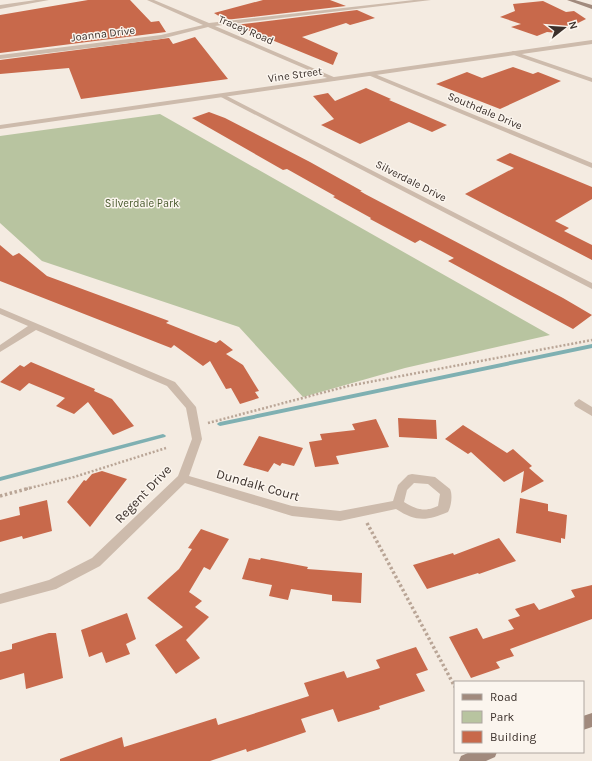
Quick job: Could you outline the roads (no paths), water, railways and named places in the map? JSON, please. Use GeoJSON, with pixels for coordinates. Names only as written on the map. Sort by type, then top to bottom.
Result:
{"type":"FeatureCollection","features":[{"type":"Feature","properties":{"kind":"main road"},"geometry":{"type":"LineString","coordinates":[[570,0],[592,6]]}},
{"type":"Feature","properties":{"kind":"main road"},"geometry":{"type":"LineString","coordinates":[[466,761],[487,753]]}},
{"type":"Feature","properties":{"kind":"street"},"geometry":{"type":"LineString","coordinates":[[0,7],[46,0]]}},
{"type":"Feature","properties":{"kind":"street","name":"Tracey Road"},"geometry":{"type":"LineString","coordinates":[[150,0],[334,80]]}},
{"type":"Feature","properties":{"kind":"street","name":"Joanna Drive"},"geometry":{"type":"LineString","coordinates":[[0,57],[161,37],[208,25],[428,0]]}},
{"type":"Feature","properties":{"kind":"street"},"geometry":{"type":"LineString","coordinates":[[360,2],[372,6]]}},
{"type":"Feature","properties":{"kind":"street","name":"Vine Street"},"geometry":{"type":"LineString","coordinates":[[0,127],[592,42]]}},
{"type":"Feature","properties":{"kind":"street"},"geometry":{"type":"LineString","coordinates":[[513,53],[592,80]]}},
{"type":"Feature","properties":{"kind":"street","name":"Southdale Drive"},"geometry":{"type":"LineString","coordinates":[[370,74],[592,166]]}},
{"type":"Feature","properties":{"kind":"street","name":"Silverdale Drive"},"geometry":{"type":"LineString","coordinates":[[221,96],[592,286]]}},
{"type":"Feature","properties":{"kind":"street","name":"Regent Drive"},"geometry":{"type":"LineString","coordinates":[[0,311],[171,384],[191,407],[197,439],[183,478],[96,562],[52,585],[0,599]]}},
{"type":"Feature","properties":{"kind":"street"},"geometry":{"type":"LineString","coordinates":[[0,349],[35,326]]}},
{"type":"Feature","properties":{"kind":"street"},"geometry":{"type":"LineString","coordinates":[[579,403],[592,412]]}},
{"type":"Feature","properties":{"kind":"street","name":"Dundalk Court"},"geometry":{"type":"LineString","coordinates":[[183,478],[292,511],[340,516],[398,504]]}},
{"type":"Feature","properties":{"kind":"waterway"},"geometry":{"type":"LineString","coordinates":[[220,424],[592,346]]}},
{"type":"Feature","properties":{"kind":"waterway"},"geometry":{"type":"LineString","coordinates":[[0,479],[163,436]]}},
{"type":"Feature","properties":{"kind":"park label","name":"Silverdale Park"},"geometry":{"type":"Point","coordinates":[142,203]}}]}
